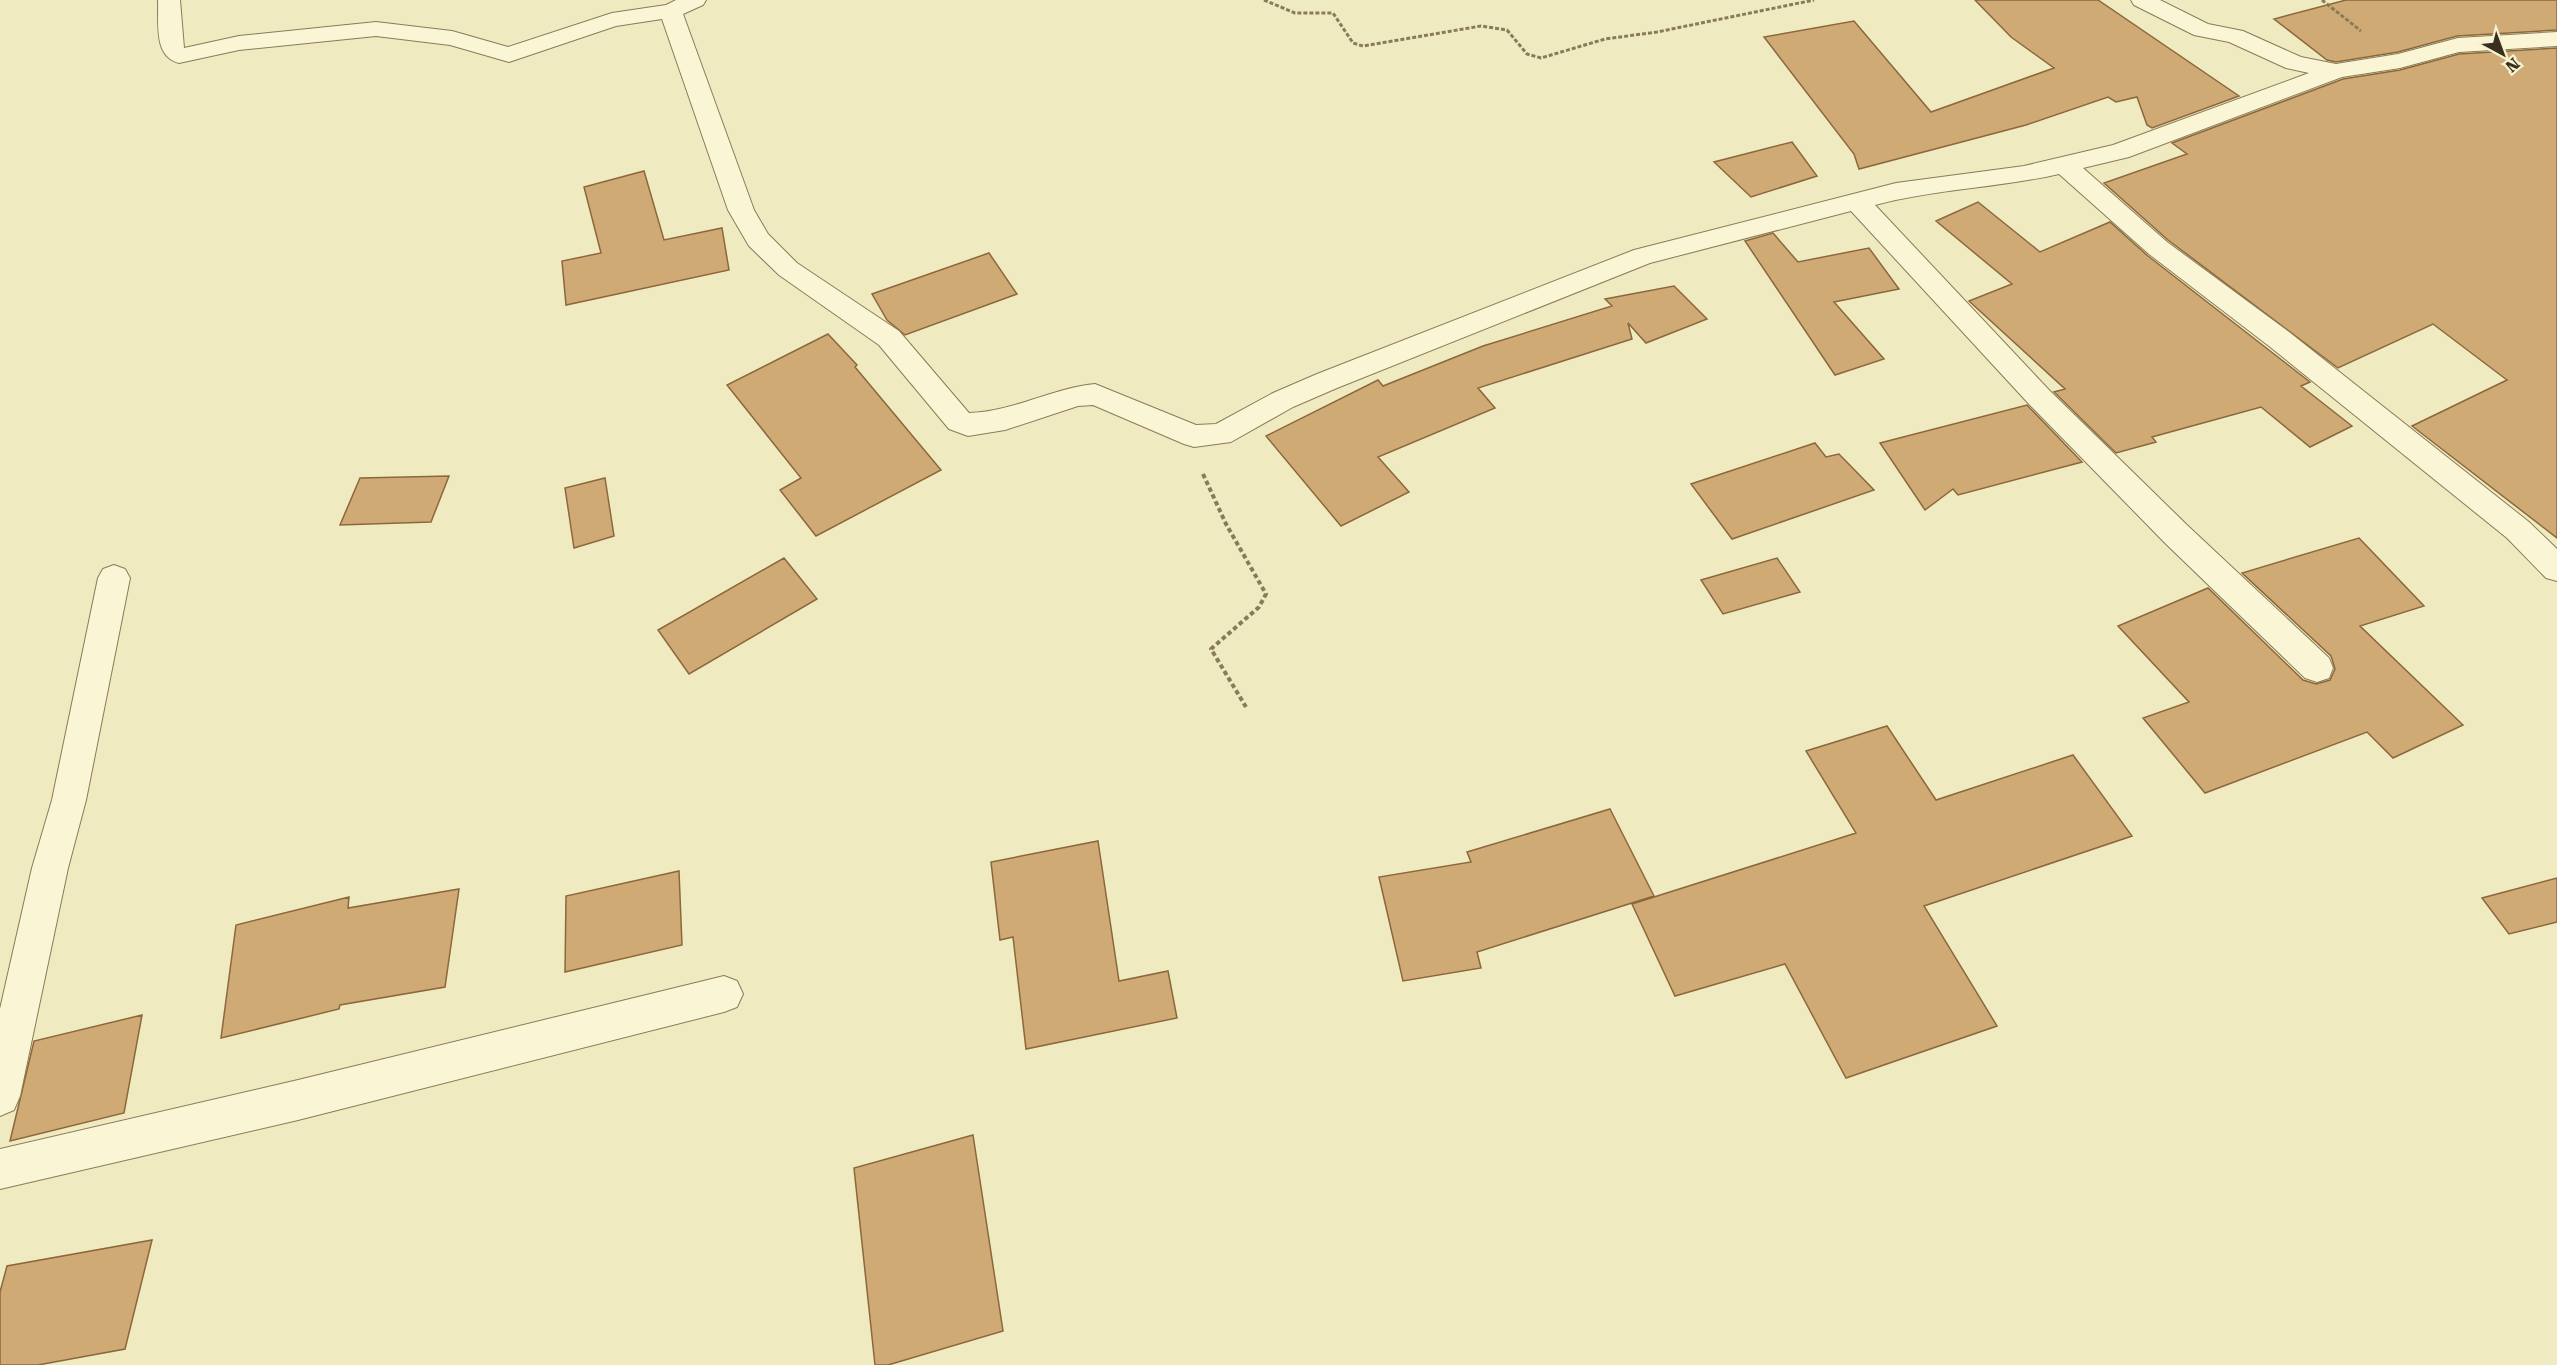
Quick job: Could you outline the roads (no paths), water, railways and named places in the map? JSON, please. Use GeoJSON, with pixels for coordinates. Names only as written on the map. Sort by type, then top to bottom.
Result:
{"type":"FeatureCollection","features":[{"type":"Feature","properties":{"kind":"street"},"geometry":{"type":"LineString","coordinates":[[169,0],[173,51],[179,56],[239,43],[376,29],[435,35],[509,55],[612,20],[671,11],[696,0]]}},
{"type":"Feature","properties":{"kind":"street"},"geometry":{"type":"LineString","coordinates":[[2142,0],[2202,30],[2235,36],[2294,63],[2337,71]]}},
{"type":"Feature","properties":{"kind":"street"},"geometry":{"type":"LineString","coordinates":[[671,11],[728,178],[758,240],[788,268],[890,338],[959,421],[978,426],[1077,396],[1095,394],[1202,437],[1231,429],[1283,400],[1429,338],[1643,256],[1896,191],[2024,174],[2120,151],[2337,71],[2400,61],[2458,45],[2557,39]]}},
{"type":"Feature","properties":{"kind":"street"},"geometry":{"type":"LineString","coordinates":[[2063,164],[2158,248],[2279,339],[2518,530],[2557,569]]}},
{"type":"Feature","properties":{"kind":"street"},"geometry":{"type":"LineString","coordinates":[[1856,201],[2047,405],[2177,535],[2317,668]]}},
{"type":"Feature","properties":{"kind":"street"},"geometry":{"type":"LineString","coordinates":[[0,1095],[50,868],[69,800],[114,578]]}},
{"type":"Feature","properties":{"kind":"street"},"geometry":{"type":"LineString","coordinates":[[0,1169],[298,1100],[724,994]]}}]}
